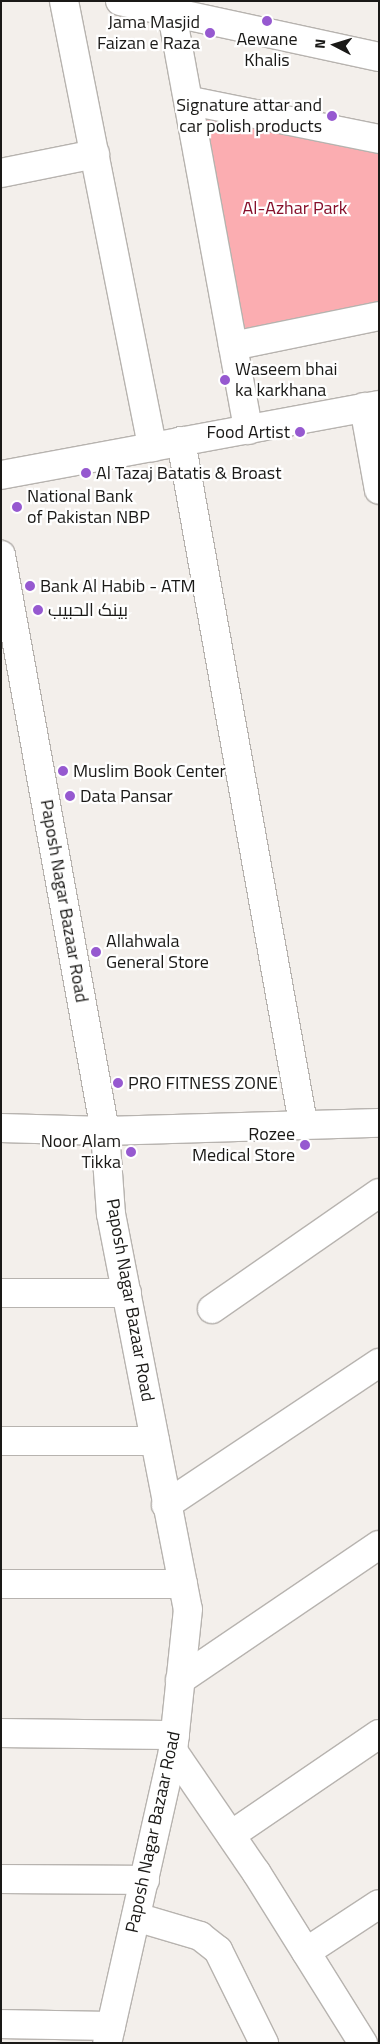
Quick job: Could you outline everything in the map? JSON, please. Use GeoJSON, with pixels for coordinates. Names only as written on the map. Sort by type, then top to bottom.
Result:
{"type":"FeatureCollection","features":[{"type":"Feature","properties":{"kind":"street"},"geometry":{"type":"LineString","coordinates":[[64,1],[152,447]]}},
{"type":"Feature","properties":{"kind":"street"},"geometry":{"type":"LineString","coordinates":[[120,1],[174,7],[379,57]]}},
{"type":"Feature","properties":{"kind":"street"},"geometry":{"type":"LineString","coordinates":[[174,7],[248,430]]}},
{"type":"Feature","properties":{"kind":"street"},"geometry":{"type":"LineString","coordinates":[[191,101],[379,139]]}},
{"type":"Feature","properties":{"kind":"street"},"geometry":{"type":"LineString","coordinates":[[1,173],[95,154]]}},
{"type":"Feature","properties":{"kind":"street"},"geometry":{"type":"LineString","coordinates":[[234,346],[379,316]]}},
{"type":"Feature","properties":{"kind":"street"},"geometry":{"type":"LineString","coordinates":[[1,475],[372,406],[379,490]]}},
{"type":"Feature","properties":{"kind":"street"},"geometry":{"type":"LineString","coordinates":[[181,442],[303,1123]]}},
{"type":"Feature","properties":{"kind":"street","name":"Paposh Nagar Bazaar Road"},"geometry":{"type":"LineString","coordinates":[[1,555],[105,1131],[111,1214],[128,1293],[166,1504],[188,1609],[174,1743],[109,2035]]}},
{"type":"Feature","properties":{"kind":"street"},"geometry":{"type":"LineString","coordinates":[[1,1128],[105,1131],[303,1123],[379,1123]]}},
{"type":"Feature","properties":{"kind":"street"},"geometry":{"type":"LineString","coordinates":[[212,1308],[379,1193]]}},
{"type":"Feature","properties":{"kind":"street"},"geometry":{"type":"LineString","coordinates":[[1,1293],[128,1293]]}},
{"type":"Feature","properties":{"kind":"street"},"geometry":{"type":"LineString","coordinates":[[166,1504],[379,1363]]}},
{"type":"Feature","properties":{"kind":"street"},"geometry":{"type":"LineString","coordinates":[[1,1441],[155,1441]]}},
{"type":"Feature","properties":{"kind":"street"},"geometry":{"type":"LineString","coordinates":[[180,1680],[379,1544]]}},
{"type":"Feature","properties":{"kind":"street"},"geometry":{"type":"LineString","coordinates":[[1,1584],[183,1584]]}},
{"type":"Feature","properties":{"kind":"street"},"geometry":{"type":"LineString","coordinates":[[1,1733],[174,1743],[363,2043]]}},
{"type":"Feature","properties":{"kind":"street"},"geometry":{"type":"LineString","coordinates":[[231,1835],[379,1734]]}},
{"type":"Feature","properties":{"kind":"street"},"geometry":{"type":"LineString","coordinates":[[1,1879],[144,1880]]}},
{"type":"Feature","properties":{"kind":"street"},"geometry":{"type":"LineString","coordinates":[[306,1952],[379,1904]]}},
{"type":"Feature","properties":{"kind":"street"},"geometry":{"type":"LineString","coordinates":[[136,1917],[200,1936],[218,1950],[264,2043]]}},
{"type":"Feature","properties":{"kind":"street"},"geometry":{"type":"LineString","coordinates":[[1,2024],[109,2035]]}},
{"type":"Feature","properties":{"kind":"green space","name":"Al-Azhar Park"},"geometry":{"type":"Polygon","coordinates":[[[191,101],[379,139],[379,316],[233,346],[191,101]]]}},
{"type":"Feature","properties":{"kind":"place","name":"Aewane Khalis"},"geometry":{"type":"Point","coordinates":[267,21]}},
{"type":"Feature","properties":{"kind":"place","name":"Jama Masjid Faizan e Raza"},"geometry":{"type":"Point","coordinates":[210,33]}},
{"type":"Feature","properties":{"kind":"place","name":"Signature attar and car polish products"},"geometry":{"type":"Point","coordinates":[332,116]}},
{"type":"Feature","properties":{"kind":"place","name":"Waseem bhai ka karkhana"},"geometry":{"type":"Point","coordinates":[225,380]}},
{"type":"Feature","properties":{"kind":"place","name":"Food Artist"},"geometry":{"type":"Point","coordinates":[300,432]}},
{"type":"Feature","properties":{"kind":"place","name":"Al Tazaj Batatis & Broast"},"geometry":{"type":"Point","coordinates":[86,473]}},
{"type":"Feature","properties":{"kind":"place","name":"National Bank of Pakistan NBP"},"geometry":{"type":"Point","coordinates":[17,507]}},
{"type":"Feature","properties":{"kind":"place","name":"Bank Al Habib - ATM"},"geometry":{"type":"Point","coordinates":[30,586]}},
{"type":"Feature","properties":{"kind":"place","name":"بينک الحبيب"},"geometry":{"type":"Point","coordinates":[38,610]}},
{"type":"Feature","properties":{"kind":"place","name":"Muslim Book Center"},"geometry":{"type":"Point","coordinates":[63,771]}},
{"type":"Feature","properties":{"kind":"place","name":"Data Pansar"},"geometry":{"type":"Point","coordinates":[70,796]}},
{"type":"Feature","properties":{"kind":"place","name":"Allahwala General Store"},"geometry":{"type":"Point","coordinates":[96,952]}},
{"type":"Feature","properties":{"kind":"place","name":"PRO FITNESS ZONE"},"geometry":{"type":"Point","coordinates":[118,1083]}},
{"type":"Feature","properties":{"kind":"place","name":"Rozee Medical Store"},"geometry":{"type":"Point","coordinates":[305,1145]}},
{"type":"Feature","properties":{"kind":"place","name":"Noor Alam Tikka"},"geometry":{"type":"Point","coordinates":[131,1152]}}]}
